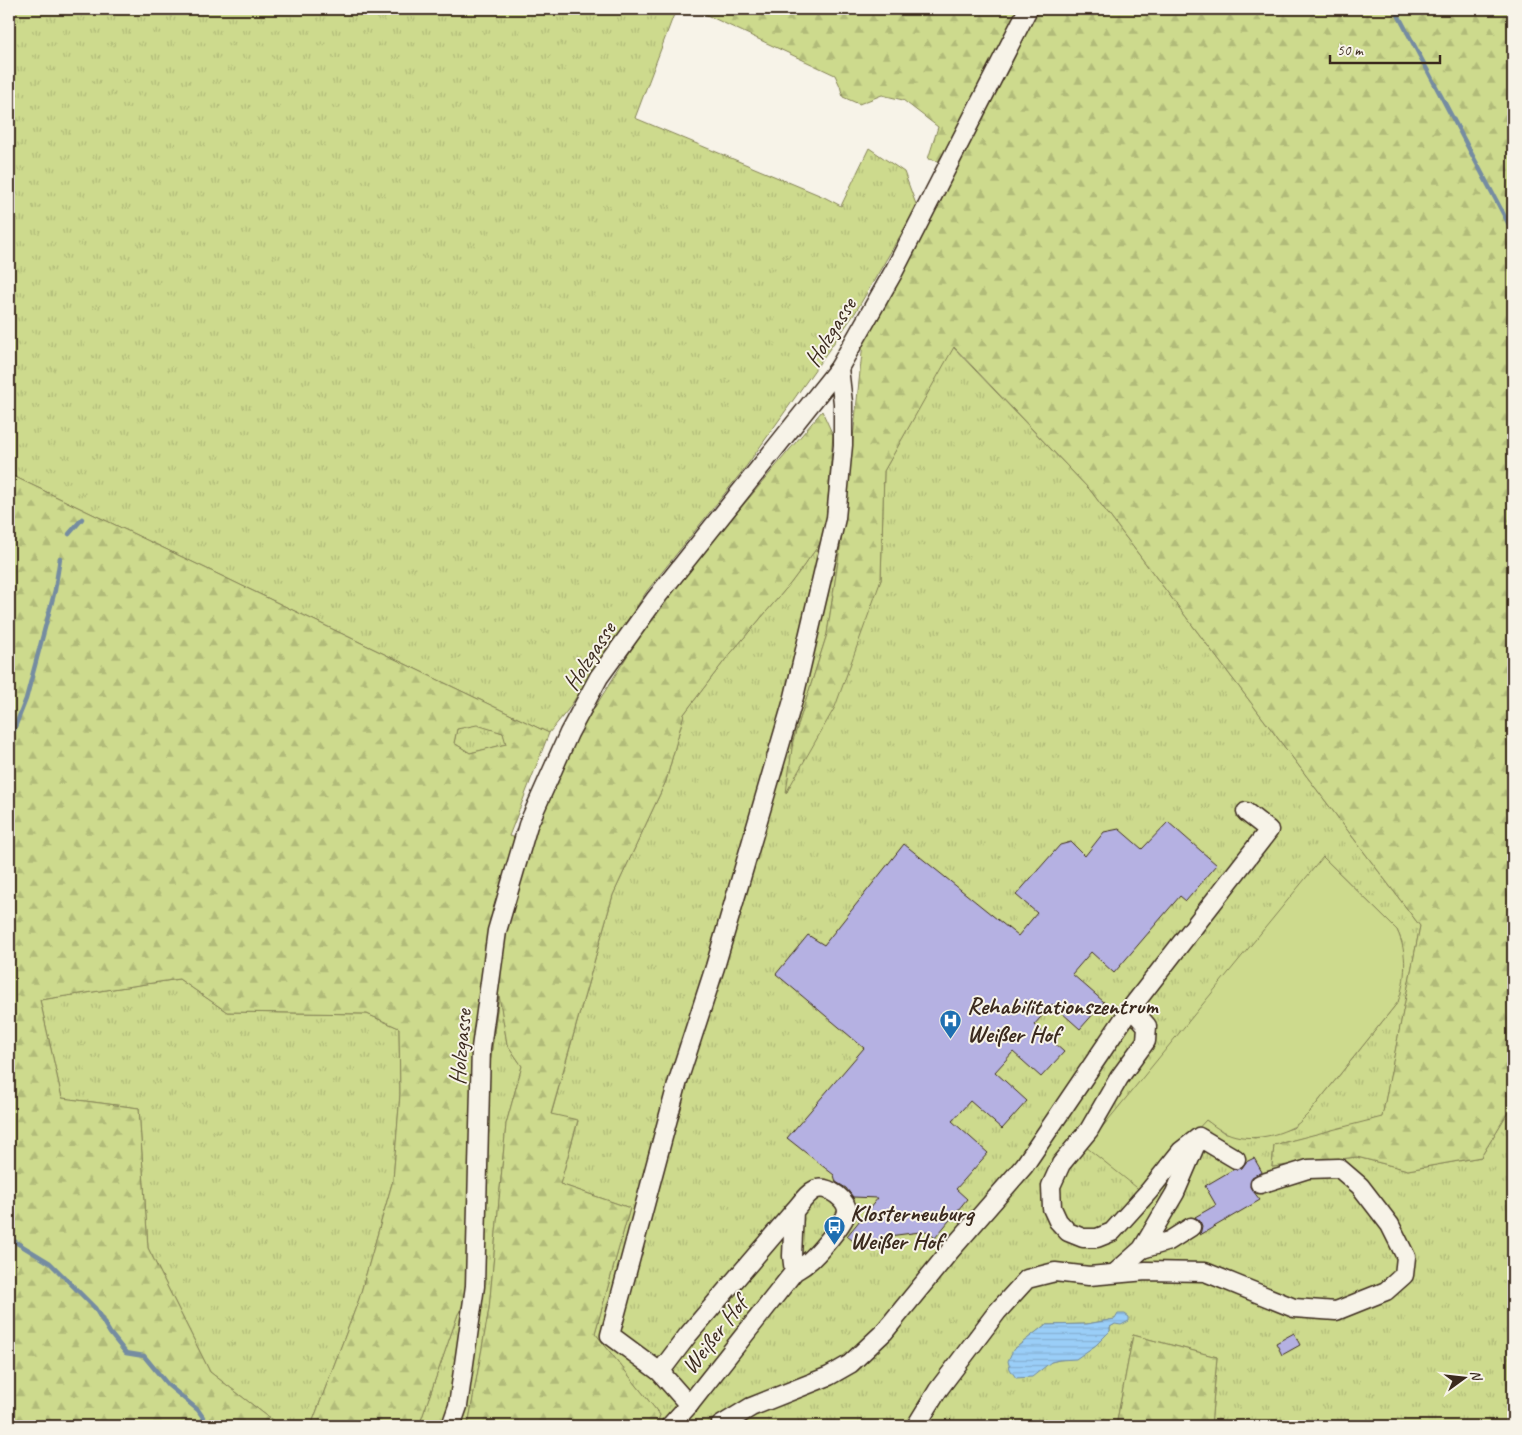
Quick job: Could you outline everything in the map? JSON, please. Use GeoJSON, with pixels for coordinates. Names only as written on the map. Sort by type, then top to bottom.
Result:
{"type":"FeatureCollection","features":[{"type":"Feature","properties":{"kind":"street","name":"Holzgasse"},"geometry":{"type":"LineString","coordinates":[[451,1426],[458,1406],[475,1286],[481,1048],[497,931],[528,825],[569,733],[600,677],[656,598],[839,368],[894,271],[1028,9]]}},
{"type":"Feature","properties":{"kind":"street"},"geometry":{"type":"LineString","coordinates":[[689,1405],[660,1372],[610,1335],[678,1081],[716,967],[794,697],[836,518],[843,445],[843,403],[839,368]]}},
{"type":"Feature","properties":{"kind":"street"},"geometry":{"type":"LineString","coordinates":[[720,1426],[751,1407],[829,1376],[850,1364],[884,1332],[950,1251],[1024,1166],[1131,1008],[1269,830],[1246,812]]}},
{"type":"Feature","properties":{"kind":"street"},"geometry":{"type":"LineString","coordinates":[[1131,1008],[1147,1026],[1146,1040],[1119,1078],[1089,1130],[1061,1164],[1051,1186],[1052,1208],[1058,1221],[1068,1232],[1083,1238],[1097,1238],[1112,1232],[1149,1191],[1181,1151],[1199,1138]]}},
{"type":"Feature","properties":{"kind":"street"},"geometry":{"type":"LineString","coordinates":[[1199,1138],[1236,1159]]}},
{"type":"Feature","properties":{"kind":"street"},"geometry":{"type":"LineString","coordinates":[[1115,1273],[1142,1249],[1175,1193],[1199,1138]]}},
{"type":"Feature","properties":{"kind":"street"},"geometry":{"type":"LineString","coordinates":[[916,1426],[938,1390],[997,1312],[1027,1279],[1055,1272],[1089,1276],[1146,1271],[1205,1272],[1294,1308],[1336,1311],[1386,1291],[1404,1275],[1406,1257],[1390,1225],[1360,1186],[1339,1168],[1308,1169],[1260,1184]]}},
{"type":"Feature","properties":{"kind":"street","name":"Weißer Hof"},"geometry":{"type":"LineString","coordinates":[[670,1426],[689,1405],[794,1272],[808,1263],[842,1222],[847,1211],[844,1201],[828,1189],[820,1188],[812,1190],[794,1210]]}},
{"type":"Feature","properties":{"kind":"street"},"geometry":{"type":"LineString","coordinates":[[660,1372],[688,1335],[794,1210]]}},
{"type":"Feature","properties":{"kind":"street"},"geometry":{"type":"LineString","coordinates":[[794,1210],[794,1272]]}},
{"type":"Feature","properties":{"kind":"street"},"geometry":{"type":"LineString","coordinates":[[1142,1249],[1170,1241],[1191,1227]]}},
{"type":"Feature","properties":{"kind":"green space"},"geometry":{"type":"Polygon","coordinates":[[[9,9],[676,9],[635,118],[824,197],[841,206],[869,148],[904,172],[917,207],[855,313],[745,468],[647,591],[567,711],[549,733],[9,474],[9,9]]]}},
{"type":"Feature","properties":{"kind":"green space"},"geometry":{"type":"Polygon","coordinates":[[[694,9],[1220,9],[1226,14],[1248,9],[1513,9],[1513,1104],[1481,1157],[1408,1170],[1357,1157],[1272,1167],[1274,1145],[1382,1117],[1420,926],[1090,490],[954,347],[884,471],[881,580],[835,707],[786,793],[793,741],[827,634],[845,515],[863,343],[907,266],[974,131],[962,128],[938,161],[928,159],[938,127],[903,100],[882,95],[859,104],[843,97],[835,75],[694,9]]]}},
{"type":"Feature","properties":{"kind":"green space"},"geometry":{"type":"Polygon","coordinates":[[[953,347],[1090,490],[1420,926],[1382,1118],[1274,1145],[1272,1167],[1357,1157],[1408,1170],[1481,1157],[1513,1104],[1513,1426],[1211,1426],[1217,1357],[1133,1335],[1116,1426],[656,1426],[660,1415],[595,1333],[630,1208],[560,1184],[578,1121],[551,1115],[613,895],[666,781],[684,714],[725,660],[790,584],[825,537],[841,541],[827,634],[793,741],[787,792],[881,580],[884,471],[953,347]],[[1323,857],[1206,1120],[1223,1132],[1255,1138],[1293,1128],[1309,1113],[1398,1002],[1402,942],[1397,930],[1323,857]],[[1115,1319],[1087,1324],[1045,1325],[1013,1350],[1051,1362],[1076,1358],[1096,1345],[1110,1331],[1110,1327],[1115,1324],[1115,1319]]]}},
{"type":"Feature","properties":{"kind":"green space"},"geometry":{"type":"Polygon","coordinates":[[[822,411],[833,435],[825,537],[790,584],[725,660],[684,714],[666,781],[613,895],[551,1114],[578,1120],[560,1184],[630,1208],[595,1333],[660,1415],[656,1426],[468,1426],[489,1309],[506,1124],[522,1066],[507,1044],[499,995],[488,1079],[483,1270],[458,1314],[419,1426],[311,1426],[359,1299],[393,1180],[400,1094],[399,1028],[367,1014],[227,1012],[179,979],[40,1000],[62,1098],[139,1108],[148,1248],[210,1372],[280,1426],[9,1426],[9,474],[549,733],[509,836],[531,841],[566,753],[643,631],[677,584],[822,411]],[[477,725],[457,729],[454,743],[470,753],[506,744],[503,733],[477,725]]]}},
{"type":"Feature","properties":{"kind":"green space"},"geometry":{"type":"Polygon","coordinates":[[[477,724],[503,733],[507,744],[470,753],[454,743],[457,729],[477,724]]]}},
{"type":"Feature","properties":{"kind":"green space"},"geometry":{"type":"Polygon","coordinates":[[[1323,857],[1397,930],[1403,948],[1405,966],[1398,1002],[1309,1113],[1296,1125],[1275,1134],[1248,1138],[1239,1137],[1219,1129],[1206,1120],[1141,1191],[1086,1147],[1323,857]]]}},
{"type":"Feature","properties":{"kind":"green space"},"geometry":{"type":"Polygon","coordinates":[[[179,979],[227,1012],[367,1014],[399,1028],[400,1094],[393,1180],[359,1299],[311,1426],[280,1426],[210,1372],[148,1248],[139,1108],[62,1098],[40,1000],[179,979]]]}},
{"type":"Feature","properties":{"kind":"green space"},"geometry":{"type":"Polygon","coordinates":[[[499,993],[507,1044],[522,1066],[506,1124],[489,1309],[468,1426],[419,1426],[458,1314],[483,1270],[488,1079],[499,993]]]}},
{"type":"Feature","properties":{"kind":"green space"},"geometry":{"type":"Polygon","coordinates":[[[1133,1335],[1217,1357],[1211,1426],[1116,1426],[1133,1335]]]}},
{"type":"Feature","properties":{"kind":"water"},"geometry":{"type":"Polygon","coordinates":[[[1118,1314],[1125,1314],[1129,1317],[1129,1321],[1110,1327],[1110,1331],[1096,1345],[1076,1359],[1051,1362],[1032,1377],[1016,1378],[1010,1369],[1008,1361],[1013,1350],[1045,1325],[1087,1324],[1115,1319],[1118,1314]]]}},
{"type":"Feature","properties":{"kind":"building","name":"Rehabilitationszentrum Weißer Hof"},"geometry":{"type":"Polygon","coordinates":[[[1168,822],[1217,865],[1186,901],[1180,896],[1114,973],[1091,952],[1072,974],[1104,1002],[1080,1029],[1052,1004],[1034,1025],[1064,1052],[1041,1077],[1013,1052],[995,1072],[1027,1101],[1002,1129],[970,1101],[952,1121],[988,1153],[956,1189],[967,1199],[935,1238],[928,1231],[889,1236],[879,1249],[865,1251],[847,1236],[878,1198],[853,1197],[846,1188],[836,1182],[834,1175],[787,1138],[864,1048],[776,974],[808,935],[824,945],[904,844],[1018,936],[1037,913],[1016,895],[1060,845],[1071,842],[1085,856],[1104,832],[1119,829],[1142,849],[1168,822]]]}},
{"type":"Feature","properties":{"kind":"building"},"geometry":{"type":"Polygon","coordinates":[[[1254,1158],[1262,1172],[1252,1177],[1250,1187],[1260,1200],[1200,1235],[1202,1226],[1195,1217],[1216,1205],[1205,1186],[1234,1169],[1242,1168],[1246,1162],[1254,1158]]]}},
{"type":"Feature","properties":{"kind":"building"},"geometry":{"type":"Polygon","coordinates":[[[1294,1333],[1300,1345],[1282,1355],[1276,1343],[1294,1333]]]}},
{"type":"Feature","properties":{"kind":"waterway"},"geometry":{"type":"LineString","coordinates":[[1395,9],[1513,232]]}},
{"type":"Feature","properties":{"kind":"waterway"},"geometry":{"type":"LineString","coordinates":[[69,534],[82,519]]}},
{"type":"Feature","properties":{"kind":"waterway"},"geometry":{"type":"LineString","coordinates":[[9,742],[26,699],[55,590],[60,558]]}},
{"type":"Feature","properties":{"kind":"waterway"},"geometry":{"type":"LineString","coordinates":[[9,1238],[50,1263],[95,1308],[110,1333],[126,1353],[144,1356],[168,1385],[198,1410],[209,1426]]}},
{"type":"Feature","properties":{"kind":"place","name":"Rehabilitationszentrum Weißer Hof"},"geometry":{"type":"Point","coordinates":[951,1039]}},
{"type":"Feature","properties":{"kind":"place","name":"Klosterneuburg Weißer Hof"},"geometry":{"type":"Point","coordinates":[834,1246]}}]}
